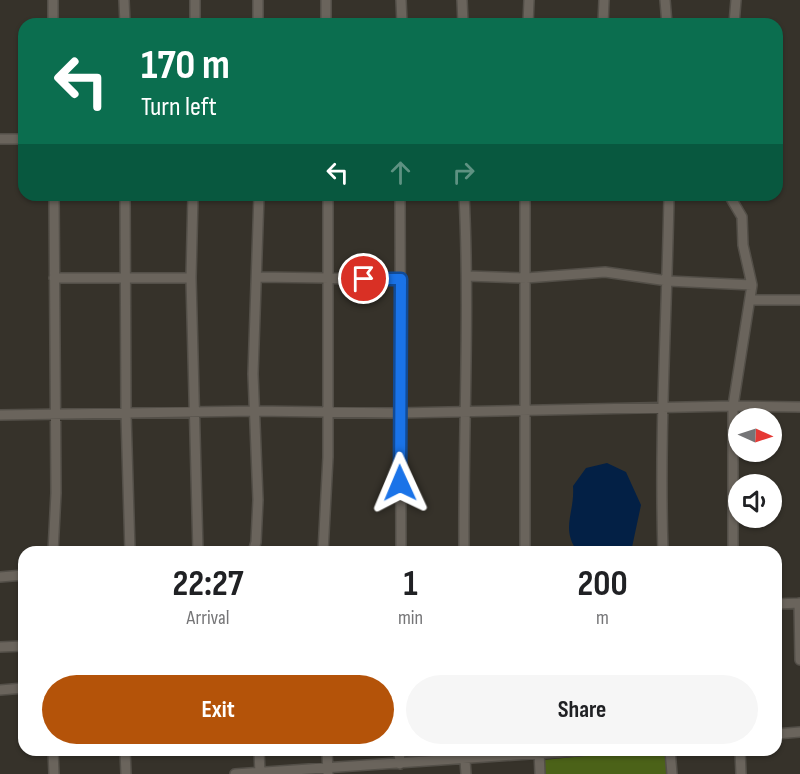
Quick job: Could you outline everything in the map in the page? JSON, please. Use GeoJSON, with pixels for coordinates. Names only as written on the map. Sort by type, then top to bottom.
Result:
{"type":"FeatureCollection","features":[{"type":"Feature","properties":{"kind":"street"},"geometry":{"type":"LineString","coordinates":[[53,0],[53,18]]}},
{"type":"Feature","properties":{"kind":"street"},"geometry":{"type":"LineString","coordinates":[[124,0],[125,18]]}},
{"type":"Feature","properties":{"kind":"street"},"geometry":{"type":"LineString","coordinates":[[195,0],[195,18]]}},
{"type":"Feature","properties":{"kind":"street"},"geometry":{"type":"LineString","coordinates":[[258,0],[258,18]]}},
{"type":"Feature","properties":{"kind":"street"},"geometry":{"type":"LineString","coordinates":[[326,0],[326,18]]}},
{"type":"Feature","properties":{"kind":"street"},"geometry":{"type":"LineString","coordinates":[[401,0],[402,18]]}},
{"type":"Feature","properties":{"kind":"street"},"geometry":{"type":"LineString","coordinates":[[462,0],[463,18]]}},
{"type":"Feature","properties":{"kind":"street"},"geometry":{"type":"LineString","coordinates":[[528,18],[529,0]]}},
{"type":"Feature","properties":{"kind":"street"},"geometry":{"type":"LineString","coordinates":[[603,18],[604,0]]}},
{"type":"Feature","properties":{"kind":"street"},"geometry":{"type":"LineString","coordinates":[[665,0],[666,18]]}},
{"type":"Feature","properties":{"kind":"street"},"geometry":{"type":"LineString","coordinates":[[734,18],[736,0]]}},
{"type":"Feature","properties":{"kind":"street"},"geometry":{"type":"LineString","coordinates":[[0,139],[18,139]]}},
{"type":"Feature","properties":{"kind":"street"},"geometry":{"type":"LineString","coordinates":[[54,201],[56,532],[54,546]]}},
{"type":"Feature","properties":{"kind":"street"},"geometry":{"type":"LineString","coordinates":[[125,201],[124,278],[130,546]]}},
{"type":"Feature","properties":{"kind":"street"},"geometry":{"type":"LineString","coordinates":[[193,201],[192,278],[198,546]]}},
{"type":"Feature","properties":{"kind":"street"},"geometry":{"type":"LineString","coordinates":[[255,546],[258,500],[253,374],[259,201]]}},
{"type":"Feature","properties":{"kind":"street"},"geometry":{"type":"LineString","coordinates":[[324,546],[327,512],[328,201]]}},
{"type":"Feature","properties":{"kind":"street"},"geometry":{"type":"LineString","coordinates":[[400,201],[401,546]]}},
{"type":"Feature","properties":{"kind":"street"},"geometry":{"type":"LineString","coordinates":[[464,201],[467,276],[463,410],[464,546]]}},
{"type":"Feature","properties":{"kind":"street"},"geometry":{"type":"LineString","coordinates":[[525,201],[523,410],[525,546]]}},
{"type":"Feature","properties":{"kind":"street"},"geometry":{"type":"LineString","coordinates":[[663,546],[662,409],[669,201]]}},
{"type":"Feature","properties":{"kind":"street"},"geometry":{"type":"LineString","coordinates":[[733,201],[742,217],[743,245],[752,285],[733,406],[733,546]]}},
{"type":"Feature","properties":{"kind":"street"},"geometry":{"type":"LineString","coordinates":[[467,276],[525,278],[605,272],[668,281],[752,285]]}},
{"type":"Feature","properties":{"kind":"street"},"geometry":{"type":"LineString","coordinates":[[258,277],[327,280],[401,279]]}},
{"type":"Feature","properties":{"kind":"street"},"geometry":{"type":"LineString","coordinates":[[54,278],[192,278]]}},
{"type":"Feature","properties":{"kind":"street"},"geometry":{"type":"LineString","coordinates":[[750,300],[800,300]]}},
{"type":"Feature","properties":{"kind":"street"},"geometry":{"type":"LineString","coordinates":[[0,415],[56,416],[254,411],[399,413],[463,410],[800,407]]}},
{"type":"Feature","properties":{"kind":"street"},"geometry":{"type":"LineString","coordinates":[[0,577],[18,575]]}},
{"type":"Feature","properties":{"kind":"street"},"geometry":{"type":"LineString","coordinates":[[782,604],[800,603],[800,660]]}},
{"type":"Feature","properties":{"kind":"street"},"geometry":{"type":"LineString","coordinates":[[0,647],[18,646]]}},
{"type":"Feature","properties":{"kind":"street"},"geometry":{"type":"LineString","coordinates":[[0,690],[18,688]]}},
{"type":"Feature","properties":{"kind":"street"},"geometry":{"type":"LineString","coordinates":[[782,734],[800,732]]}},
{"type":"Feature","properties":{"kind":"street"},"geometry":{"type":"LineString","coordinates":[[53,756],[54,774]]}},
{"type":"Feature","properties":{"kind":"street"},"geometry":{"type":"LineString","coordinates":[[125,756],[126,774]]}},
{"type":"Feature","properties":{"kind":"street"},"geometry":{"type":"LineString","coordinates":[[259,756],[260,773]]}},
{"type":"Feature","properties":{"kind":"street"},"geometry":{"type":"LineString","coordinates":[[399,756],[400,764]]}},
{"type":"Feature","properties":{"kind":"street"},"geometry":{"type":"LineString","coordinates":[[235,774],[328,770],[507,756]]}},
{"type":"Feature","properties":{"kind":"street"},"geometry":{"type":"LineString","coordinates":[[539,756],[540,774]]}},
{"type":"Feature","properties":{"kind":"street"},"geometry":{"type":"LineString","coordinates":[[670,756],[672,774]]}},
{"type":"Feature","properties":{"kind":"street"},"geometry":{"type":"LineString","coordinates":[[740,756],[741,774]]}},
{"type":"Feature","properties":{"kind":"street"},"geometry":{"type":"LineString","coordinates":[[465,760],[466,774]]}},
{"type":"Feature","properties":{"kind":"green space"},"geometry":{"type":"Polygon","coordinates":[[[584,756],[668,756],[669,774],[545,774],[544,760],[584,756]]]}},
{"type":"Feature","properties":{"kind":"water"},"geometry":{"type":"Polygon","coordinates":[[[607,463],[626,472],[641,505],[632,546],[574,546],[573,544],[569,528],[573,486],[586,468],[607,463]]]}},
{"type":"Feature","properties":{"kind":"route"},"geometry":{"type":"LineString","coordinates":[[364,279],[401,279],[400,483]]}}]}
